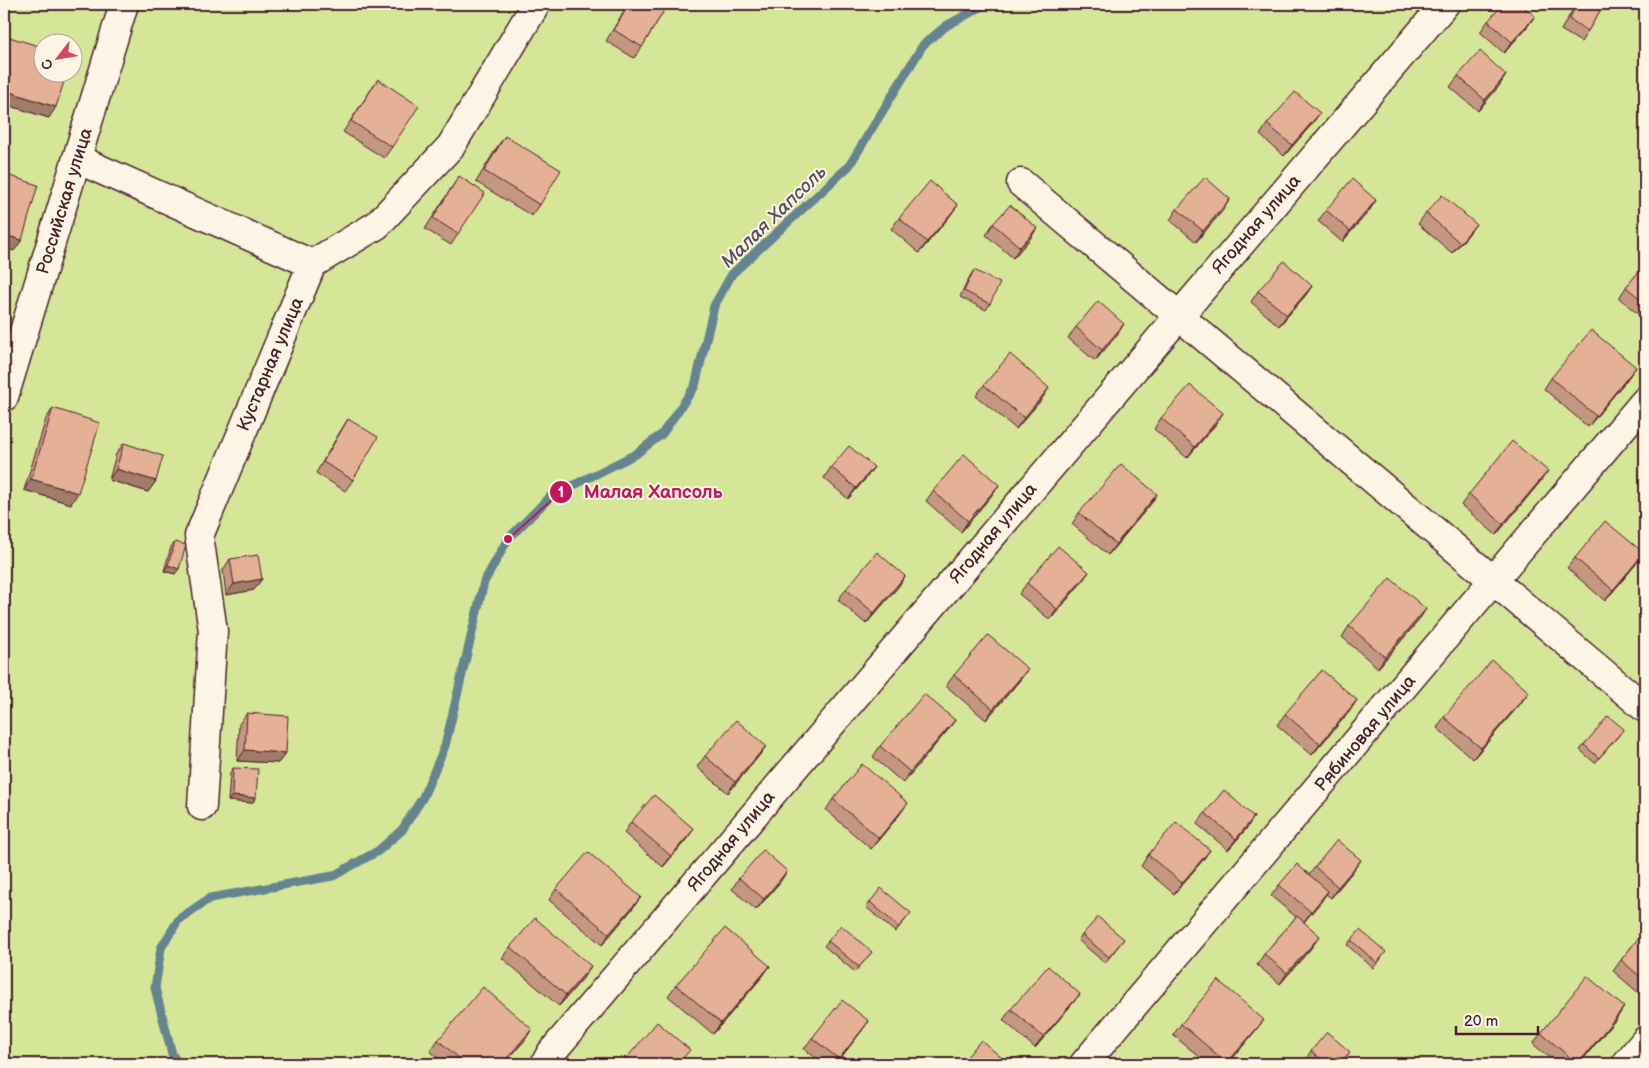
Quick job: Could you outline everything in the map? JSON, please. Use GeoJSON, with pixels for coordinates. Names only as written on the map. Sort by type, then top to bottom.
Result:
{"type":"FeatureCollection","features":[{"type":"Feature","properties":{"kind":"street","name":"Российская улица"},"geometry":{"type":"LineString","coordinates":[[4,397],[124,4]]}},
{"type":"Feature","properties":{"kind":"street"},"geometry":{"type":"LineString","coordinates":[[77,159],[312,264],[377,225],[450,146],[536,4]]}},
{"type":"Feature","properties":{"kind":"street","name":"Ягодная улица"},"geometry":{"type":"LineString","coordinates":[[545,1064],[551,1053],[1445,4]]}},
{"type":"Feature","properties":{"kind":"street"},"geometry":{"type":"LineString","coordinates":[[1021,183],[1645,708]]}},
{"type":"Feature","properties":{"kind":"street","name":"Кустарная улица"},"geometry":{"type":"LineString","coordinates":[[202,806],[213,631],[199,536],[312,264]]}},
{"type":"Feature","properties":{"kind":"street","name":"Рябиновая улица"},"geometry":{"type":"LineString","coordinates":[[1084,1064],[1494,582],[1645,401]]}},
{"type":"Feature","properties":{"kind":"street"},"geometry":{"type":"LineString","coordinates":[[1626,1064],[1645,1041]]}},
{"type":"Feature","properties":{"kind":"green space"},"geometry":{"type":"Polygon","coordinates":[[[4,4],[1645,4],[1645,1064],[4,1064],[4,4]]]}},
{"type":"Feature","properties":{"kind":"building"},"geometry":{"type":"Polygon","coordinates":[[[629,4],[668,4],[642,47],[614,30],[629,4]]]}},
{"type":"Feature","properties":{"kind":"building"},"geometry":{"type":"Polygon","coordinates":[[[1503,4],[1520,4],[1535,16],[1512,42],[1488,21],[1503,4]]]}},
{"type":"Feature","properties":{"kind":"building"},"geometry":{"type":"Polygon","coordinates":[[[1577,4],[1604,4],[1588,31],[1569,19],[1577,4]]]}},
{"type":"Feature","properties":{"kind":"building"},"geometry":{"type":"Polygon","coordinates":[[[9,37],[32,44],[32,82],[64,82],[56,107],[4,90],[4,54],[9,37]]]}},
{"type":"Feature","properties":{"kind":"building"},"geometry":{"type":"Polygon","coordinates":[[[1480,51],[1506,75],[1485,100],[1458,76],[1480,51]]]}},
{"type":"Feature","properties":{"kind":"building"},"geometry":{"type":"Polygon","coordinates":[[[378,79],[419,106],[392,147],[351,121],[378,79]]]}},
{"type":"Feature","properties":{"kind":"building"},"geometry":{"type":"Polygon","coordinates":[[[1295,92],[1320,113],[1292,145],[1267,124],[1295,92]]]}},
{"type":"Feature","properties":{"kind":"building"},"geometry":{"type":"Polygon","coordinates":[[[505,136],[561,170],[540,205],[484,171],[505,136]]]}},
{"type":"Feature","properties":{"kind":"building"},"geometry":{"type":"Polygon","coordinates":[[[4,174],[38,185],[22,240],[4,235],[4,174]]]}},
{"type":"Feature","properties":{"kind":"building"},"geometry":{"type":"Polygon","coordinates":[[[459,176],[485,193],[458,234],[433,218],[459,176]]]}},
{"type":"Feature","properties":{"kind":"building"},"geometry":{"type":"Polygon","coordinates":[[[1205,177],[1230,199],[1203,231],[1177,209],[1205,177]]]}},
{"type":"Feature","properties":{"kind":"building"},"geometry":{"type":"Polygon","coordinates":[[[1352,179],[1376,200],[1350,231],[1326,210],[1352,179]]]}},
{"type":"Feature","properties":{"kind":"building"},"geometry":{"type":"Polygon","coordinates":[[[930,181],[958,205],[927,242],[899,218],[930,181]]]}},
{"type":"Feature","properties":{"kind":"building"},"geometry":{"type":"Polygon","coordinates":[[[1442,195],[1476,224],[1460,243],[1426,213],[1442,195]]]}},
{"type":"Feature","properties":{"kind":"building"},"geometry":{"type":"Polygon","coordinates":[[[1010,205],[1037,228],[1020,247],[993,224],[1010,205]]]}},
{"type":"Feature","properties":{"kind":"building"},"geometry":{"type":"Polygon","coordinates":[[[1284,261],[1312,286],[1287,315],[1258,291],[1284,261]]]}},
{"type":"Feature","properties":{"kind":"building"},"geometry":{"type":"Polygon","coordinates":[[[1645,264],[1645,303],[1626,287],[1645,264]]]}},
{"type":"Feature","properties":{"kind":"building"},"geometry":{"type":"Polygon","coordinates":[[[974,270],[1000,283],[990,304],[964,291],[974,270]]]}},
{"type":"Feature","properties":{"kind":"building"},"geometry":{"type":"Polygon","coordinates":[[[1098,301],[1124,324],[1102,350],[1076,327],[1098,301]]]}},
{"type":"Feature","properties":{"kind":"building"},"geometry":{"type":"Polygon","coordinates":[[[1591,330],[1636,367],[1596,416],[1551,378],[1591,330]]]}},
{"type":"Feature","properties":{"kind":"building"},"geometry":{"type":"Polygon","coordinates":[[[1010,354],[1049,388],[1024,418],[984,385],[1010,354]]]}},
{"type":"Feature","properties":{"kind":"building"},"geometry":{"type":"Polygon","coordinates":[[[1190,385],[1223,413],[1195,447],[1161,418],[1190,385]]]}},
{"type":"Feature","properties":{"kind":"building"},"geometry":{"type":"Polygon","coordinates":[[[53,408],[100,423],[78,493],[31,479],[53,408]]]}},
{"type":"Feature","properties":{"kind":"building"},"geometry":{"type":"Polygon","coordinates":[[[348,419],[378,437],[353,480],[323,462],[348,419]]]}},
{"type":"Feature","properties":{"kind":"building"},"geometry":{"type":"Polygon","coordinates":[[[1512,441],[1548,471],[1503,524],[1469,494],[1512,441]]]}},
{"type":"Feature","properties":{"kind":"building"},"geometry":{"type":"Polygon","coordinates":[[[124,443],[163,456],[156,481],[116,469],[124,443]]]}},
{"type":"Feature","properties":{"kind":"building"},"geometry":{"type":"Polygon","coordinates":[[[849,446],[874,467],[856,488],[831,467],[849,446]]]}},
{"type":"Feature","properties":{"kind":"building"},"geometry":{"type":"Polygon","coordinates":[[[964,454],[999,485],[968,521],[933,491],[964,454]]]}},
{"type":"Feature","properties":{"kind":"building"},"geometry":{"type":"Polygon","coordinates":[[[1121,464],[1157,494],[1116,544],[1079,513],[1121,464]]]}},
{"type":"Feature","properties":{"kind":"building"},"geometry":{"type":"Polygon","coordinates":[[[1605,521],[1644,553],[1613,590],[1575,558],[1605,521]]]}},
{"type":"Feature","properties":{"kind":"building"},"geometry":{"type":"Polygon","coordinates":[[[175,542],[186,545],[179,569],[168,565],[175,542]]]}},
{"type":"Feature","properties":{"kind":"building"},"geometry":{"type":"Polygon","coordinates":[[[1058,546],[1089,572],[1057,609],[1027,583],[1058,546]]]}},
{"type":"Feature","properties":{"kind":"building"},"geometry":{"type":"Polygon","coordinates":[[[877,552],[905,576],[874,613],[846,589],[877,552]]]}},
{"type":"Feature","properties":{"kind":"building"},"geometry":{"type":"Polygon","coordinates":[[[258,555],[262,579],[234,584],[230,559],[258,555]]]}},
{"type":"Feature","properties":{"kind":"building"},"geometry":{"type":"Polygon","coordinates":[[[1390,578],[1426,609],[1385,657],[1349,626],[1390,578]]]}},
{"type":"Feature","properties":{"kind":"building"},"geometry":{"type":"Polygon","coordinates":[[[988,635],[1028,669],[993,709],[954,675],[988,635]]]}},
{"type":"Feature","properties":{"kind":"building"},"geometry":{"type":"Polygon","coordinates":[[[1492,660],[1529,692],[1481,748],[1444,717],[1492,660]]]}},
{"type":"Feature","properties":{"kind":"building"},"geometry":{"type":"Polygon","coordinates":[[[1322,670],[1357,700],[1320,744],[1285,714],[1322,670]]]}},
{"type":"Feature","properties":{"kind":"building"},"geometry":{"type":"Polygon","coordinates":[[[924,694],[955,720],[910,772],[880,746],[924,694]]]}},
{"type":"Feature","properties":{"kind":"building"},"geometry":{"type":"Polygon","coordinates":[[[247,713],[288,716],[286,753],[245,750],[247,713]]]}},
{"type":"Feature","properties":{"kind":"building"},"geometry":{"type":"Polygon","coordinates":[[[1608,716],[1624,729],[1599,758],[1584,745],[1608,716]]]}},
{"type":"Feature","properties":{"kind":"building"},"geometry":{"type":"Polygon","coordinates":[[[736,720],[766,746],[735,782],[705,756],[736,720]]]}},
{"type":"Feature","properties":{"kind":"building"},"geometry":{"type":"Polygon","coordinates":[[[862,764],[908,803],[879,838],[833,799],[862,764]]]}},
{"type":"Feature","properties":{"kind":"building"},"geometry":{"type":"Polygon","coordinates":[[[233,768],[258,769],[256,798],[232,796],[233,768]]]}},
{"type":"Feature","properties":{"kind":"building"},"geometry":{"type":"Polygon","coordinates":[[[1224,790],[1254,817],[1236,839],[1205,813],[1224,790]]]}},
{"type":"Feature","properties":{"kind":"building"},"geometry":{"type":"Polygon","coordinates":[[[654,795],[694,829],[671,856],[631,822],[654,795]]]}},
{"type":"Feature","properties":{"kind":"building"},"geometry":{"type":"Polygon","coordinates":[[[1176,822],[1210,850],[1182,883],[1148,855],[1176,822]]]}},
{"type":"Feature","properties":{"kind":"building"},"geometry":{"type":"Polygon","coordinates":[[[1337,840],[1361,860],[1338,887],[1315,867],[1337,840]]]}},
{"type":"Feature","properties":{"kind":"building"},"geometry":{"type":"Polygon","coordinates":[[[763,850],[787,871],[764,899],[739,878],[763,850]]]}},
{"type":"Feature","properties":{"kind":"building"},"geometry":{"type":"Polygon","coordinates":[[[588,852],[641,897],[609,934],[556,889],[588,852]]]}},
{"type":"Feature","properties":{"kind":"building"},"geometry":{"type":"Polygon","coordinates":[[[1297,864],[1328,891],[1311,912],[1279,885],[1297,864]]]}},
{"type":"Feature","properties":{"kind":"building"},"geometry":{"type":"Polygon","coordinates":[[[881,888],[911,913],[899,927],[870,902],[881,888]]]}},
{"type":"Feature","properties":{"kind":"building"},"geometry":{"type":"Polygon","coordinates":[[[1297,916],[1320,936],[1287,973],[1264,954],[1297,916]]]}},
{"type":"Feature","properties":{"kind":"building"},"geometry":{"type":"Polygon","coordinates":[[[1098,917],[1124,939],[1109,957],[1082,935],[1098,917]]]}},
{"type":"Feature","properties":{"kind":"building"},"geometry":{"type":"Polygon","coordinates":[[[535,918],[591,966],[566,995],[510,947],[535,918]]]}},
{"type":"Feature","properties":{"kind":"building"},"geometry":{"type":"Polygon","coordinates":[[[841,925],[872,952],[859,967],[828,941],[841,925]]]}},
{"type":"Feature","properties":{"kind":"building"},"geometry":{"type":"Polygon","coordinates":[[[725,928],[770,966],[721,1023],[676,985],[725,928]]]}},
{"type":"Feature","properties":{"kind":"building"},"geometry":{"type":"Polygon","coordinates":[[[1360,930],[1386,952],[1377,963],[1351,940],[1360,930]]]}},
{"type":"Feature","properties":{"kind":"building"},"geometry":{"type":"Polygon","coordinates":[[[1645,930],[1645,981],[1621,960],[1645,930]]]}},
{"type":"Feature","properties":{"kind":"building"},"geometry":{"type":"Polygon","coordinates":[[[1048,966],[1080,994],[1043,1037],[1011,1009],[1048,966]]]}},
{"type":"Feature","properties":{"kind":"building"},"geometry":{"type":"Polygon","coordinates":[[[1587,976],[1624,1007],[1578,1064],[1541,1033],[1587,976]]]}},
{"type":"Feature","properties":{"kind":"building"},"geometry":{"type":"Polygon","coordinates":[[[1218,980],[1264,1020],[1227,1063],[1181,1024],[1218,980]]]}},
{"type":"Feature","properties":{"kind":"building"},"geometry":{"type":"Polygon","coordinates":[[[483,987],[532,1029],[502,1064],[466,1064],[438,1040],[483,987]]]}},
{"type":"Feature","properties":{"kind":"building"},"geometry":{"type":"Polygon","coordinates":[[[842,1000],[869,1021],[839,1059],[812,1038],[842,1000]]]}},
{"type":"Feature","properties":{"kind":"building"},"geometry":{"type":"Polygon","coordinates":[[[657,1022],[690,1050],[678,1064],[629,1064],[625,1060],[657,1022]]]}},
{"type":"Feature","properties":{"kind":"building"},"geometry":{"type":"Polygon","coordinates":[[[1327,1032],[1350,1052],[1339,1064],[1327,1064],[1311,1051],[1327,1032]]]}},
{"type":"Feature","properties":{"kind":"building"},"geometry":{"type":"Polygon","coordinates":[[[981,1040],[1009,1064],[961,1064],[981,1040]]]}},
{"type":"Feature","properties":{"kind":"waterway","name":"Малая Хапсоль"},"geometry":{"type":"LineString","coordinates":[[178,1064],[172,1054],[155,988],[161,948],[179,919],[210,898],[333,876],[378,851],[402,830],[423,797],[445,746],[484,582],[508,539],[550,497],[636,454],[662,434],[695,386],[714,306],[732,274],[849,166],[923,45],[946,26],[986,4]]}},
{"type":"Feature","properties":{"kind":"place","name":"Малая Хапсоль"},"geometry":{"type":"Point","coordinates":[508,539]}}]}
